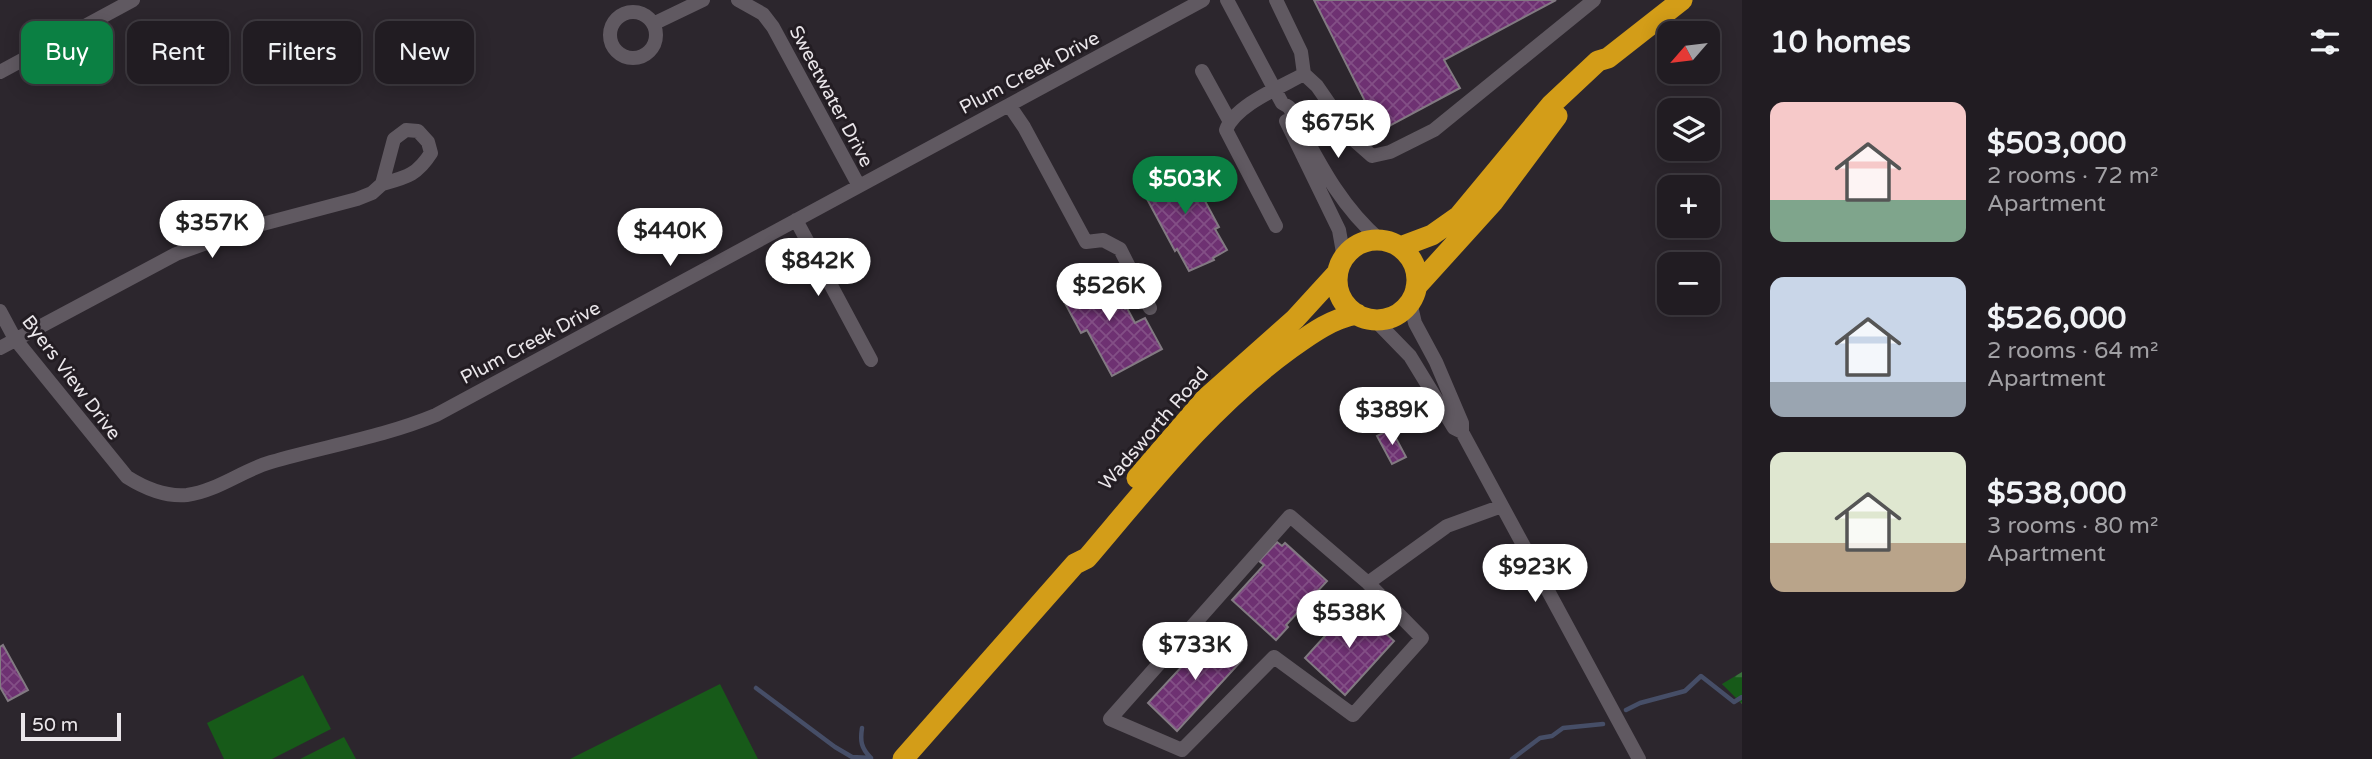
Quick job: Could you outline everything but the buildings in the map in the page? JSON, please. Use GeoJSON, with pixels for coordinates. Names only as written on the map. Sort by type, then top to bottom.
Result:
{"type":"FeatureCollection","features":[{"type":"Feature","properties":{"kind":"highway","name":"Wadsworth Road"},"geometry":{"type":"LineString","coordinates":[[903,759],[1076,564],[1087,558],[1183,446],[1234,394],[1278,358],[1336,320],[1391,317],[1405,308],[1413,295],[1493,202],[1557,116],[1608,58],[1682,0]]}},
{"type":"Feature","properties":{"kind":"highway","name":"Wadsworth Road"},"geometry":{"type":"LineString","coordinates":[[1076,564],[1077,553],[1182,423],[1223,381],[1295,319],[1356,246],[1372,240],[1390,244],[1432,235],[1459,215],[1551,104],[1598,61],[1608,58]]}},
{"type":"Feature","properties":{"kind":"highway"},"geometry":{"type":"LineString","coordinates":[[1390,244],[1406,253],[1415,269],[1413,295]]}},
{"type":"Feature","properties":{"kind":"highway"},"geometry":{"type":"LineString","coordinates":[[1341,265],[1338,284],[1341,296],[1347,306],[1365,317]]}},
{"type":"Feature","properties":{"kind":"street"},"geometry":{"type":"LineString","coordinates":[[0,72],[133,0]]}},
{"type":"Feature","properties":{"kind":"street"},"geometry":{"type":"LineString","coordinates":[[653,24],[703,0]]}},
{"type":"Feature","properties":{"kind":"street","name":"Sweetwater Drive"},"geometry":{"type":"LineString","coordinates":[[738,0],[763,15],[773,27],[859,186]]}},
{"type":"Feature","properties":{"kind":"street","name":"Plum Creek Drive"},"geometry":{"type":"LineString","coordinates":[[116,465],[127,477],[143,487],[173,495],[188,495],[204,491],[268,463],[407,427],[436,415],[1203,0]]}},
{"type":"Feature","properties":{"kind":"street"},"geometry":{"type":"LineString","coordinates":[[1227,0],[1279,97],[1282,111],[1339,230],[1341,265]]}},
{"type":"Feature","properties":{"kind":"street"},"geometry":{"type":"LineString","coordinates":[[1276,0],[1300,52],[1304,75],[1317,86],[1355,141],[1372,156],[1390,152],[1434,130],[1594,0]]}},
{"type":"Feature","properties":{"kind":"street"},"geometry":{"type":"LineString","coordinates":[[1202,71],[1229,120]]}},
{"type":"Feature","properties":{"kind":"street"},"geometry":{"type":"LineString","coordinates":[[1276,226],[1226,130],[1229,120],[1238,112],[1279,97],[1304,75]]}},
{"type":"Feature","properties":{"kind":"street"},"geometry":{"type":"LineString","coordinates":[[1279,97],[1289,107],[1340,198],[1355,218],[1390,244]]}},
{"type":"Feature","properties":{"kind":"street"},"geometry":{"type":"LineString","coordinates":[[1009,105],[1024,127],[1086,242],[1103,240],[1120,249],[1150,308]]}},
{"type":"Feature","properties":{"kind":"street"},"geometry":{"type":"LineString","coordinates":[[0,348],[176,254],[251,227],[357,199],[372,193],[382,184]]}},
{"type":"Feature","properties":{"kind":"street"},"geometry":{"type":"LineString","coordinates":[[796,220],[871,360]]}},
{"type":"Feature","properties":{"kind":"street"},"geometry":{"type":"LineString","coordinates":[[1413,295],[1415,323],[1436,362],[1462,423],[1462,432],[1639,759]]}},
{"type":"Feature","properties":{"kind":"street","name":"Byers View Drive"},"geometry":{"type":"LineString","coordinates":[[0,311],[15,340],[116,465]]}},
{"type":"Feature","properties":{"kind":"street"},"geometry":{"type":"LineString","coordinates":[[1365,317],[1410,356],[1454,428],[1462,432]]}},
{"type":"Feature","properties":{"kind":"street"},"geometry":{"type":"LineString","coordinates":[[1368,583],[1447,526],[1502,506]]}},
{"type":"Feature","properties":{"kind":"street"},"geometry":{"type":"LineString","coordinates":[[1290,516],[1368,583],[1422,638],[1353,715],[1274,657],[1182,750],[1110,719],[1290,516]]}},
{"type":"Feature","properties":{"kind":"green space"},"geometry":{"type":"Polygon","coordinates":[[[1742,672],[1742,704],[1722,684],[1742,672]]]}},
{"type":"Feature","properties":{"kind":"green space"},"geometry":{"type":"Polygon","coordinates":[[[303,675],[331,729],[272,759],[224,759],[207,723],[303,675]]]}},
{"type":"Feature","properties":{"kind":"green space"},"geometry":{"type":"Polygon","coordinates":[[[720,684],[758,759],[570,759],[720,684]]]}},
{"type":"Feature","properties":{"kind":"green space"},"geometry":{"type":"Polygon","coordinates":[[[344,737],[356,759],[300,759],[344,737]]]}},
{"type":"Feature","properties":{"kind":"waterway"},"geometry":{"type":"LineString","coordinates":[[1626,710],[1640,703],[1685,691],[1701,676],[1734,702],[1742,697]]}},
{"type":"Feature","properties":{"kind":"waterway"},"geometry":{"type":"LineString","coordinates":[[756,688],[835,747],[852,757],[871,758]]}},
{"type":"Feature","properties":{"kind":"waterway"},"geometry":{"type":"LineString","coordinates":[[1512,759],[1540,738],[1552,736],[1563,728],[1603,724]]}},
{"type":"Feature","properties":{"kind":"waterway"},"geometry":{"type":"LineString","coordinates":[[862,728],[862,744],[871,758]]}}]}
